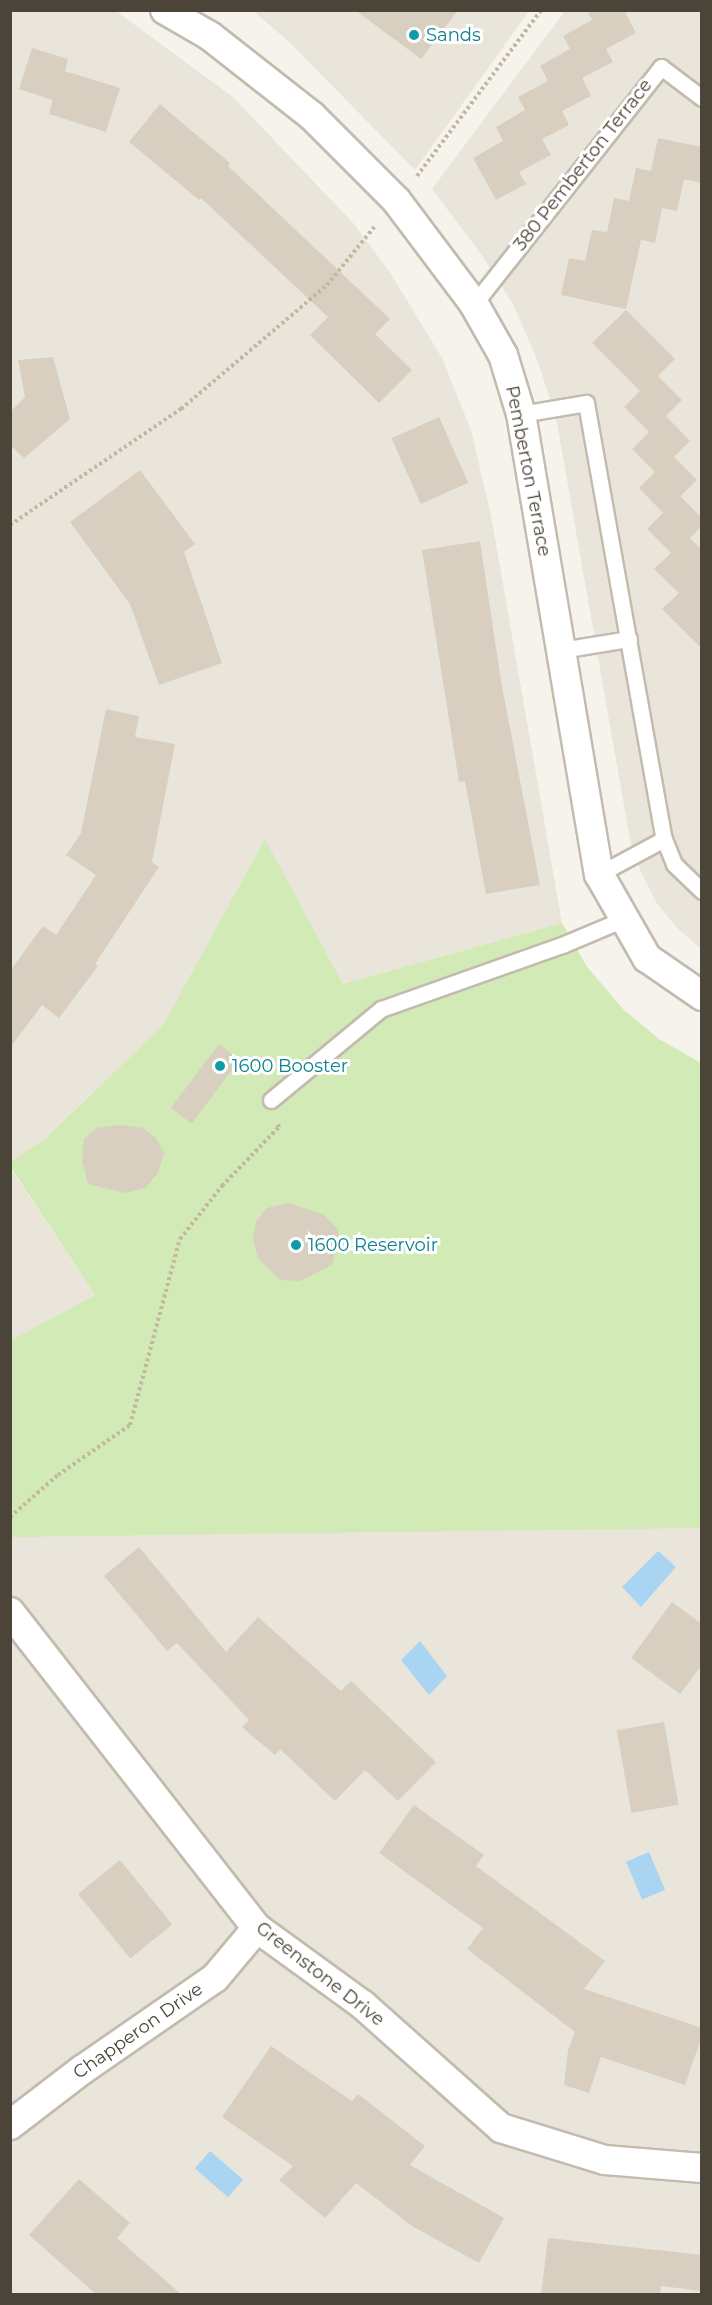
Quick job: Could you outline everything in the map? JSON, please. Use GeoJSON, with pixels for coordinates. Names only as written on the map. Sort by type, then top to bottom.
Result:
{"type":"FeatureCollection","features":[{"type":"Feature","properties":{"kind":"street","name":"Pemberton Terrace"},"geometry":{"type":"LineString","coordinates":[[165,10],[210,36],[312,116],[396,200],[474,304],[503,355],[521,414],[599,874],[647,958],[702,996]]}},
{"type":"Feature","properties":{"kind":"street","name":"Greenstone Drive"},"geometry":{"type":"LineString","coordinates":[[10,1612],[257,1928],[363,2005],[501,2128],[605,2160],[702,2168]]}},
{"type":"Feature","properties":{"kind":"street","name":"Chapperon Drive"},"geometry":{"type":"LineString","coordinates":[[10,2125],[82,2070],[214,1978],[257,1928]]}},
{"type":"Feature","properties":{"kind":"lane","name":"380 Pemberton Terrace"},"geometry":{"type":"LineString","coordinates":[[474,304],[661,67],[702,98]]}},
{"type":"Feature","properties":{"kind":"lane"},"geometry":{"type":"LineString","coordinates":[[521,414],[586,403],[664,839],[674,864],[702,891]]}},
{"type":"Feature","properties":{"kind":"lane"},"geometry":{"type":"LineString","coordinates":[[561,650],[629,639]]}},
{"type":"Feature","properties":{"kind":"lane"},"geometry":{"type":"LineString","coordinates":[[599,874],[664,839]]}},
{"type":"Feature","properties":{"kind":"lane"},"geometry":{"type":"LineString","coordinates":[[271,1100],[381,1009],[562,945],[624,919]]}},
{"type":"Feature","properties":{"kind":"path"},"geometry":{"type":"LineString","coordinates":[[10,525],[190,401],[327,285],[396,200],[541,10]]}},
{"type":"Feature","properties":{"kind":"path"},"geometry":{"type":"LineString","coordinates":[[10,1517],[58,1475],[130,1425],[180,1239],[222,1186],[279,1127],[271,1100]]}},
{"type":"Feature","properties":{"kind":"shaded area"},"geometry":{"type":"Polygon","coordinates":[[[11,11],[116,11],[233,97],[354,224],[391,274],[442,358],[471,430],[491,515],[562,923],[343,984],[265,840],[163,1025],[46,1138],[11,1161],[11,11]]]}},
{"type":"Feature","properties":{"kind":"shaded area"},"geometry":{"type":"Polygon","coordinates":[[[253,11],[529,11],[415,170],[288,41],[253,11]]]}},
{"type":"Feature","properties":{"kind":"shaded area"},"geometry":{"type":"Polygon","coordinates":[[[565,11],[701,11],[701,949],[676,927],[656,902],[641,872],[630,840],[557,423],[538,362],[513,304],[481,254],[432,189],[565,11]]]}},
{"type":"Feature","properties":{"kind":"shaded area"},"geometry":{"type":"Polygon","coordinates":[[[10,1168],[95,1295],[11,1341],[10,1341],[10,1168]]]}},
{"type":"Feature","properties":{"kind":"shaded area"},"geometry":{"type":"Polygon","coordinates":[[[10,1528],[701,1528],[701,2294],[10,2294],[10,1528]]]}},
{"type":"Feature","properties":{"kind":"green space"},"geometry":{"type":"Polygon","coordinates":[[[265,839],[343,984],[562,923],[587,967],[624,1010],[659,1039],[701,1063],[701,1528],[11,1537],[10,1341],[95,1295],[11,1168],[11,1161],[46,1138],[163,1025],[265,839]]]}},
{"type":"Feature","properties":{"kind":"water"},"geometry":{"type":"Polygon","coordinates":[[[658,1551],[676,1567],[641,1607],[622,1587],[658,1551]]]}},
{"type":"Feature","properties":{"kind":"water"},"geometry":{"type":"Polygon","coordinates":[[[420,1641],[447,1676],[429,1695],[401,1660],[420,1641]]]}},
{"type":"Feature","properties":{"kind":"water"},"geometry":{"type":"Polygon","coordinates":[[[649,1852],[665,1890],[642,1900],[626,1862],[649,1852]]]}},
{"type":"Feature","properties":{"kind":"water"},"geometry":{"type":"Polygon","coordinates":[[[210,2151],[243,2180],[228,2197],[195,2168],[210,2151]]]}},
{"type":"Feature","properties":{"kind":"building","name":"Sands"},"geometry":{"type":"Polygon","coordinates":[[[355,10],[458,10],[421,59],[355,10]]]}},
{"type":"Feature","properties":{"kind":"building"},"geometry":{"type":"Polygon","coordinates":[[[587,10],[624,10],[636,33],[606,49],[613,62],[582,78],[591,96],[562,111],[569,125],[542,139],[551,155],[519,172],[526,184],[496,200],[473,158],[503,141],[496,127],[525,110],[518,97],[548,81],[540,66],[570,49],[563,36],[592,20],[587,10]]]}},
{"type":"Feature","properties":{"kind":"building"},"geometry":{"type":"Polygon","coordinates":[[[32,48],[68,59],[65,71],[120,88],[106,132],[49,114],[53,100],[19,89],[32,48]]]}},
{"type":"Feature","properties":{"kind":"building"},"geometry":{"type":"Polygon","coordinates":[[[160,104],[230,163],[228,166],[390,319],[375,334],[412,370],[379,403],[310,335],[328,317],[201,198],[199,200],[129,142],[160,104]]]}},
{"type":"Feature","properties":{"kind":"building"},"geometry":{"type":"Polygon","coordinates":[[[658,138],[702,147],[702,183],[684,179],[677,211],[662,208],[655,243],[641,240],[626,309],[561,295],[569,258],[585,261],[592,230],[607,232],[614,198],[629,201],[636,168],[651,171],[658,138]]]}},
{"type":"Feature","properties":{"kind":"building"},"geometry":{"type":"Polygon","coordinates":[[[626,310],[675,359],[658,376],[682,400],[666,416],[690,441],[674,457],[697,480],[663,513],[639,488],[655,472],[632,449],[649,432],[624,407],[640,391],[592,343],[626,310]]]}},
{"type":"Feature","properties":{"kind":"building"},"geometry":{"type":"Polygon","coordinates":[[[53,357],[70,419],[24,458],[10,445],[10,412],[25,397],[18,360],[53,357]]]}},
{"type":"Feature","properties":{"kind":"building"},"geometry":{"type":"Polygon","coordinates":[[[439,417],[468,483],[421,504],[391,438],[439,417]]]}},
{"type":"Feature","properties":{"kind":"building"},"geometry":{"type":"Polygon","coordinates":[[[140,470],[195,544],[184,552],[222,663],[159,685],[130,604],[70,522],[140,470]]]}},
{"type":"Feature","properties":{"kind":"building"},"geometry":{"type":"Polygon","coordinates":[[[680,496],[702,518],[702,526],[690,538],[702,550],[702,649],[662,609],[679,593],[654,569],[671,553],[647,529],[680,496]]]}},
{"type":"Feature","properties":{"kind":"building"},"geometry":{"type":"Polygon","coordinates":[[[480,541],[501,681],[540,885],[486,894],[465,781],[459,782],[422,550],[480,541]]]}},
{"type":"Feature","properties":{"kind":"building"},"geometry":{"type":"Polygon","coordinates":[[[106,709],[139,716],[135,737],[175,744],[152,862],[159,867],[95,964],[98,966],[59,1018],[42,1005],[10,1048],[10,971],[43,926],[56,935],[96,875],[66,855],[81,833],[106,709]]]}},
{"type":"Feature","properties":{"kind":"building"},"geometry":{"type":"Polygon","coordinates":[[[219,1044],[240,1060],[192,1124],[171,1108],[219,1044]]]}},
{"type":"Feature","properties":{"kind":"building"},"geometry":{"type":"Polygon","coordinates":[[[120,1125],[143,1128],[156,1138],[164,1153],[158,1173],[145,1188],[125,1193],[88,1184],[82,1160],[84,1139],[97,1128],[120,1125]]]}},
{"type":"Feature","properties":{"kind":"building","name":"1600 Reservoir"},"geometry":{"type":"Polygon","coordinates":[[[288,1203],[323,1214],[339,1231],[332,1265],[300,1281],[280,1280],[258,1258],[253,1238],[256,1221],[267,1208],[288,1203]]]}},
{"type":"Feature","properties":{"kind":"building"},"geometry":{"type":"Polygon","coordinates":[[[139,1547],[226,1652],[258,1617],[341,1691],[351,1681],[436,1762],[398,1801],[365,1770],[335,1801],[280,1749],[275,1755],[242,1727],[249,1720],[177,1643],[167,1651],[104,1576],[139,1547]]]}},
{"type":"Feature","properties":{"kind":"building"},"geometry":{"type":"Polygon","coordinates":[[[672,1602],[702,1624],[702,1665],[680,1694],[631,1658],[672,1602]]]}},
{"type":"Feature","properties":{"kind":"building"},"geometry":{"type":"Polygon","coordinates":[[[664,1722],[679,1805],[631,1813],[617,1730],[664,1722]]]}},
{"type":"Feature","properties":{"kind":"building"},"geometry":{"type":"Polygon","coordinates":[[[414,1805],[484,1855],[476,1866],[605,1961],[584,1989],[702,2028],[702,2036],[685,2085],[601,2057],[589,2093],[564,2085],[568,2050],[575,2032],[467,1949],[483,1928],[379,1853],[414,1805]]]}},
{"type":"Feature","properties":{"kind":"building"},"geometry":{"type":"Polygon","coordinates":[[[120,1860],[172,1925],[130,1958],[78,1894],[120,1860]]]}},
{"type":"Feature","properties":{"kind":"building"},"geometry":{"type":"Polygon","coordinates":[[[271,2046],[352,2101],[358,2094],[425,2146],[410,2165],[504,2218],[479,2263],[412,2226],[356,2183],[325,2218],[279,2180],[293,2166],[222,2117],[271,2046]]]}},
{"type":"Feature","properties":{"kind":"building"},"geometry":{"type":"Polygon","coordinates":[[[79,2179],[130,2223],[117,2238],[182,2295],[97,2295],[29,2235],[79,2179]]]}},
{"type":"Feature","properties":{"kind":"building"},"geometry":{"type":"Polygon","coordinates":[[[548,2238],[702,2255],[702,2291],[661,2286],[660,2295],[541,2295],[548,2238]]]}},
{"type":"Feature","properties":{"kind":"place","name":"Sands"},"geometry":{"type":"Point","coordinates":[414,35]}},
{"type":"Feature","properties":{"kind":"place","name":"1600 Booster"},"geometry":{"type":"Point","coordinates":[220,1066]}},
{"type":"Feature","properties":{"kind":"place","name":"1600 Reservoir"},"geometry":{"type":"Point","coordinates":[296,1245]}}]}
